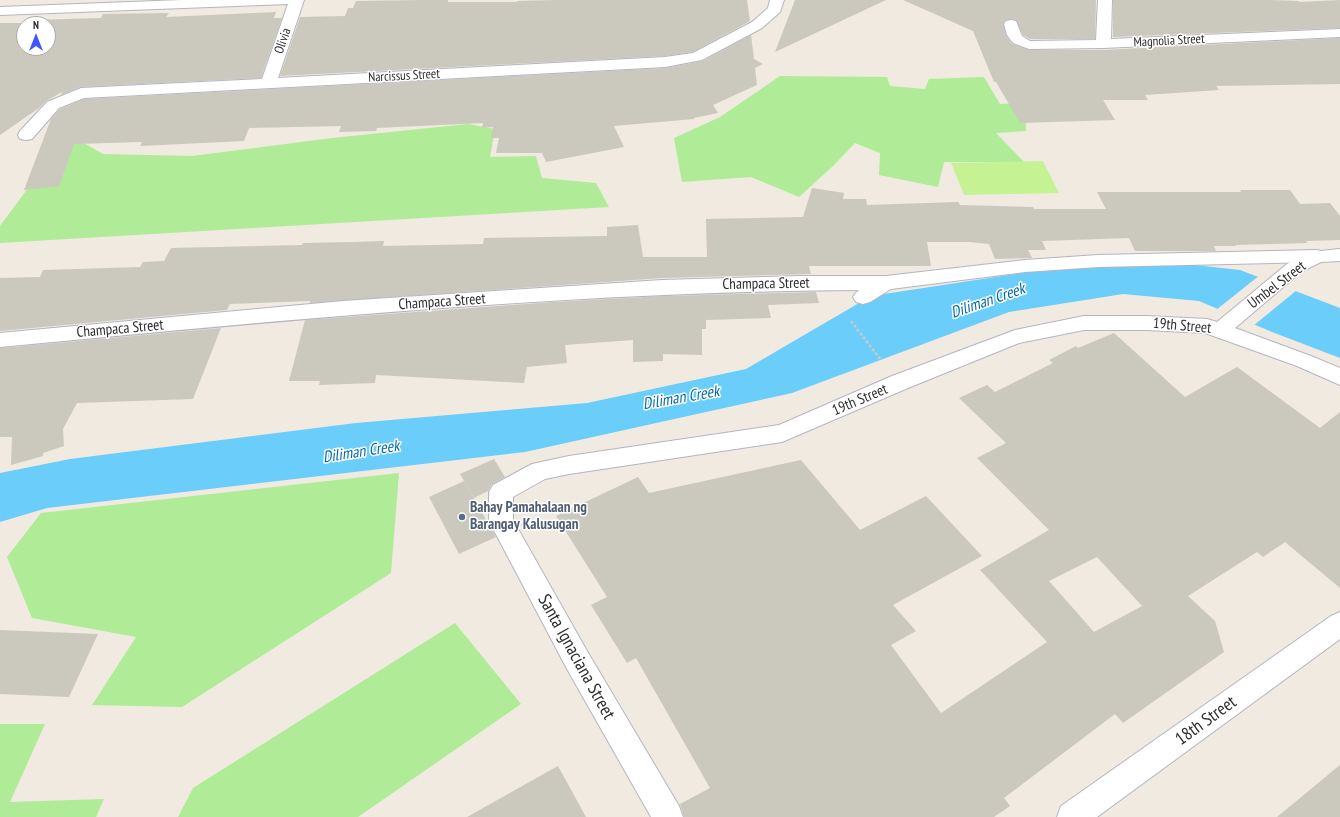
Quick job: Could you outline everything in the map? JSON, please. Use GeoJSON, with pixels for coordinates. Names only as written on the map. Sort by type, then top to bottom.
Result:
{"type":"FeatureCollection","features":[{"type":"Feature","properties":{"kind":"street"},"geometry":{"type":"LineString","coordinates":[[0,11],[294,0]]}},
{"type":"Feature","properties":{"kind":"street","name":"Olivia"},"geometry":{"type":"LineString","coordinates":[[268,83],[297,0]]}},
{"type":"Feature","properties":{"kind":"street","name":"Narcissus Street"},"geometry":{"type":"LineString","coordinates":[[26,135],[53,105],[81,93],[665,62],[697,57],[756,25],[775,9],[777,0]]}},
{"type":"Feature","properties":{"kind":"street"},"geometry":{"type":"LineString","coordinates":[[1102,44],[1105,0]]}},
{"type":"Feature","properties":{"kind":"street","name":"Magnolia Street"},"geometry":{"type":"LineString","coordinates":[[1011,24],[1016,38],[1020,42],[1029,45],[1102,44],[1340,33]]}},
{"type":"Feature","properties":{"kind":"street","name":"Umbel Street"},"geometry":{"type":"LineString","coordinates":[[1224,327],[1294,268],[1317,256],[1340,255]]}},
{"type":"Feature","properties":{"kind":"street","name":"Champaca Street"},"geometry":{"type":"LineString","coordinates":[[0,340],[343,308],[662,287],[800,283],[886,283],[1025,266],[1098,261],[1317,256]]}},
{"type":"Feature","properties":{"kind":"street"},"geometry":{"type":"LineString","coordinates":[[863,297],[886,283]]}},
{"type":"Feature","properties":{"kind":"street","name":"19th Street"},"geometry":{"type":"LineString","coordinates":[[501,492],[540,471],[569,465],[782,432],[900,382],[1015,337],[1084,323],[1224,327],[1340,377]]}},
{"type":"Feature","properties":{"kind":"street","name":"Santa Ignaciana Street"},"geometry":{"type":"LineString","coordinates":[[501,492],[500,521],[577,660],[668,817]]}},
{"type":"Feature","properties":{"kind":"street","name":"18th Street"},"geometry":{"type":"LineString","coordinates":[[1072,817],[1340,624]]}},
{"type":"Feature","properties":{"kind":"path"},"geometry":{"type":"LineString","coordinates":[[848,317],[883,363]]}},
{"type":"Feature","properties":{"kind":"green space"},"geometry":{"type":"Polygon","coordinates":[[[780,76],[887,77],[890,86],[925,89],[929,79],[984,77],[1000,104],[1025,103],[1026,131],[996,133],[1024,162],[944,162],[938,187],[879,175],[880,153],[855,143],[833,166],[799,197],[751,177],[682,182],[674,138],[720,117],[780,76]]]}},
{"type":"Feature","properties":{"kind":"green space"},"geometry":{"type":"Polygon","coordinates":[[[468,124],[495,129],[490,157],[536,156],[542,178],[596,183],[609,207],[0,243],[0,226],[68,134],[103,154],[192,156],[332,138],[468,124]]]}},
{"type":"Feature","properties":{"kind":"green space"},"geometry":{"type":"Polygon","coordinates":[[[1043,161],[1059,193],[964,195],[951,163],[1043,161]]]}},
{"type":"Feature","properties":{"kind":"green space"},"geometry":{"type":"Polygon","coordinates":[[[399,473],[391,573],[182,707],[92,705],[136,637],[32,618],[7,557],[41,513],[399,473]]]}},
{"type":"Feature","properties":{"kind":"green space"},"geometry":{"type":"Polygon","coordinates":[[[455,623],[521,704],[358,817],[178,817],[193,788],[455,623]]]}},
{"type":"Feature","properties":{"kind":"green space"},"geometry":{"type":"Polygon","coordinates":[[[0,724],[45,724],[10,802],[104,799],[96,817],[0,817],[0,724]]]}},
{"type":"Feature","properties":{"kind":"water","name":"Diliman Creek"},"geometry":{"type":"Polygon","coordinates":[[[1185,264],[1240,270],[1340,308],[1340,358],[1272,332],[1199,301],[1123,294],[1009,312],[792,393],[525,452],[47,508],[0,522],[0,473],[70,459],[356,423],[587,403],[746,369],[871,296],[1074,265],[1185,264]]]}},
{"type":"Feature","properties":{"kind":"pier"},"geometry":{"type":"Polygon","coordinates":[[[1260,275],[1297,290],[1253,326],[1216,310],[1260,275]]]}},
{"type":"Feature","properties":{"kind":"building"},"geometry":{"type":"Polygon","coordinates":[[[448,0],[448,2],[517,2],[555,0],[747,0],[750,21],[693,52],[665,56],[280,76],[300,17],[345,16],[348,8],[353,8],[356,1],[448,0]]]}},
{"type":"Feature","properties":{"kind":"building"},"geometry":{"type":"Polygon","coordinates":[[[795,0],[886,0],[775,52],[795,0]]]}},
{"type":"Feature","properties":{"kind":"building"},"geometry":{"type":"Polygon","coordinates":[[[903,0],[1096,0],[1095,39],[1030,39],[1023,35],[1016,20],[1005,20],[1003,24],[1006,35],[1012,44],[1029,50],[1103,50],[1340,38],[1340,84],[1216,86],[1219,90],[1145,95],[1148,100],[1103,100],[1115,120],[1020,123],[996,82],[994,82],[973,31],[903,0]]]}},
{"type":"Feature","properties":{"kind":"building"},"geometry":{"type":"Polygon","coordinates":[[[1113,0],[1270,0],[1300,2],[1340,0],[1340,28],[1113,37],[1113,0]]]}},
{"type":"Feature","properties":{"kind":"building"},"geometry":{"type":"Polygon","coordinates":[[[276,12],[274,18],[282,18],[261,78],[80,87],[61,95],[62,92],[46,101],[39,108],[0,135],[0,23],[16,23],[16,56],[56,56],[56,19],[101,18],[103,14],[169,13],[166,17],[276,12]]]}},
{"type":"Feature","properties":{"kind":"building"},"geometry":{"type":"Polygon","coordinates":[[[751,35],[754,59],[763,64],[755,68],[757,85],[713,105],[718,113],[694,119],[614,126],[624,147],[546,162],[542,153],[496,153],[499,138],[491,138],[493,127],[482,128],[483,123],[377,128],[376,131],[339,132],[341,126],[249,128],[244,141],[140,146],[142,142],[74,144],[59,186],[24,190],[51,119],[60,109],[84,99],[665,68],[703,61],[751,35]]]}},
{"type":"Feature","properties":{"kind":"building"},"geometry":{"type":"Polygon","coordinates":[[[812,188],[844,193],[843,199],[866,199],[867,205],[958,202],[960,205],[1033,207],[1034,209],[1106,209],[1097,192],[1241,192],[1240,190],[1290,190],[1300,204],[1330,203],[1340,216],[1340,240],[1306,241],[1308,243],[1214,246],[1216,251],[1135,251],[1129,238],[1042,241],[1046,250],[1028,250],[1032,258],[995,259],[989,244],[969,242],[927,242],[931,266],[809,266],[811,274],[662,278],[310,303],[310,301],[230,304],[227,310],[0,331],[0,278],[40,277],[43,270],[140,267],[143,262],[164,261],[171,248],[302,245],[303,243],[384,241],[383,246],[483,244],[484,238],[607,236],[607,227],[638,225],[643,257],[707,257],[706,219],[803,217],[812,188]]]}},
{"type":"Feature","properties":{"kind":"building"},"geometry":{"type":"Polygon","coordinates":[[[816,292],[819,303],[768,305],[771,318],[706,320],[706,329],[702,329],[702,355],[663,354],[663,361],[633,362],[633,340],[565,345],[567,363],[527,367],[524,383],[376,375],[375,383],[319,385],[320,381],[289,381],[305,320],[553,302],[664,296],[816,292]]]}},
{"type":"Feature","properties":{"kind":"building"},"geometry":{"type":"Polygon","coordinates":[[[221,328],[193,399],[77,403],[63,429],[64,446],[43,453],[43,456],[11,465],[12,437],[0,437],[0,348],[221,328]]]}},
{"type":"Feature","properties":{"kind":"building"},"geometry":{"type":"Polygon","coordinates":[[[1114,333],[1185,397],[1237,367],[1320,428],[1340,412],[1340,588],[1285,542],[1263,557],[1257,552],[1188,596],[1215,621],[1224,652],[1123,723],[1115,714],[1004,798],[1010,806],[994,817],[684,817],[680,804],[710,788],[636,658],[627,663],[591,605],[607,597],[556,516],[638,477],[649,493],[801,460],[860,530],[926,496],[982,556],[893,605],[916,631],[891,645],[941,713],[1047,642],[980,570],[1049,530],[977,458],[1006,443],[959,398],[987,385],[995,392],[1053,363],[1049,360],[1076,346],[1078,348],[1114,333]],[[1097,557],[1049,581],[1094,632],[1142,606],[1097,557]]]}},
{"type":"Feature","properties":{"kind":"building"},"geometry":{"type":"Polygon","coordinates":[[[494,459],[505,477],[492,484],[488,491],[474,498],[460,474],[494,459]]]}},
{"type":"Feature","properties":{"kind":"building","name":"Bahay Pamahalaan ng Barangay Kalusugan"},"geometry":{"type":"Polygon","coordinates":[[[464,481],[496,537],[459,554],[429,497],[464,481]]]}},
{"type":"Feature","properties":{"kind":"building"},"geometry":{"type":"Polygon","coordinates":[[[0,630],[98,634],[69,697],[0,694],[0,630]]]}},
{"type":"Feature","properties":{"kind":"building"},"geometry":{"type":"Polygon","coordinates":[[[1340,765],[1340,817],[1277,817],[1340,765]]]}},
{"type":"Feature","properties":{"kind":"building"},"geometry":{"type":"Polygon","coordinates":[[[558,766],[586,817],[467,817],[558,766]]]}},
{"type":"Feature","properties":{"kind":"place","name":"Bahay Pamahalaan ng Barangay Kalusugan"},"geometry":{"type":"Point","coordinates":[462,517]}}]}
